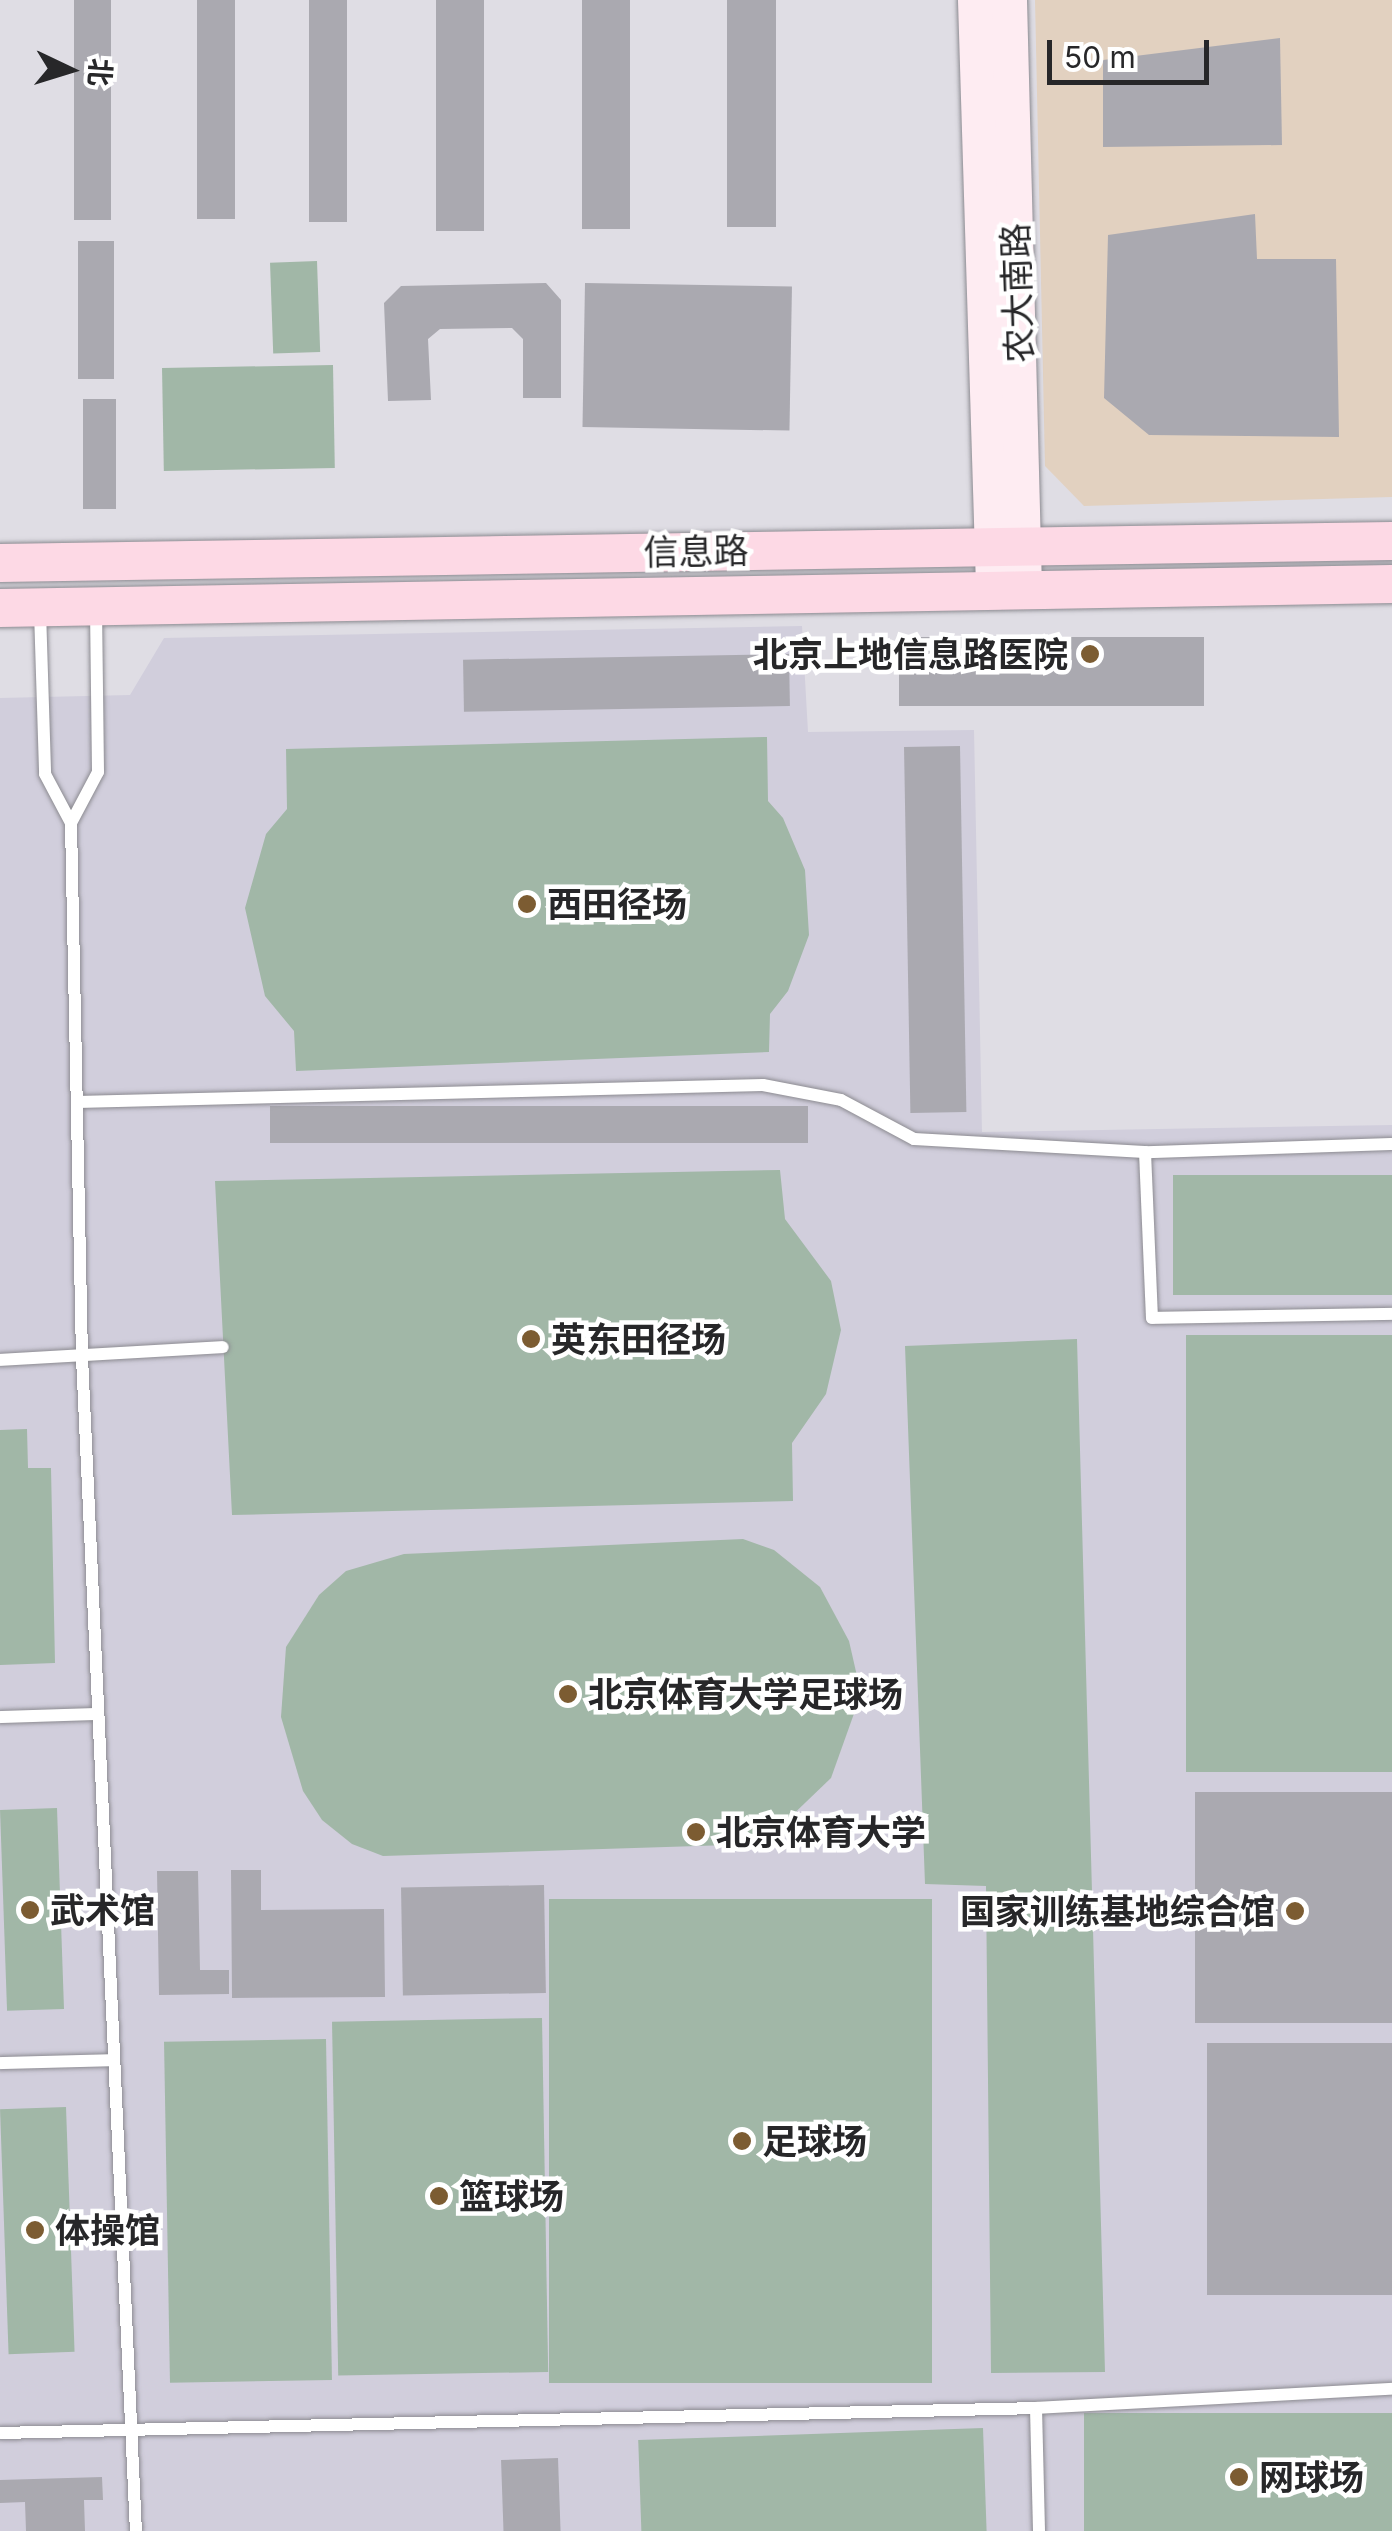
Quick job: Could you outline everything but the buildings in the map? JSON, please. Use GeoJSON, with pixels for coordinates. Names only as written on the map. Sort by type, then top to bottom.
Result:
{"type":"FeatureCollection","features":[{"type":"Feature","properties":{"kind":"main road","name":"农大南路"},"geometry":{"type":"LineString","coordinates":[[976,0],[1008,546]]}},
{"type":"Feature","properties":{"kind":"main road","name":"农大南路"},"geometry":{"type":"LineString","coordinates":[[1008,546],[1009,0]]}},
{"type":"Feature","properties":{"kind":"main road","name":"信息路"},"geometry":{"type":"LineString","coordinates":[[0,563],[1392,541]]}},
{"type":"Feature","properties":{"kind":"main road"},"geometry":{"type":"LineString","coordinates":[[1008,546],[1008,587]]}},
{"type":"Feature","properties":{"kind":"main road","name":"信息路"},"geometry":{"type":"LineString","coordinates":[[0,608],[1008,587],[1392,584]]}},
{"type":"Feature","properties":{"kind":"lane"},"geometry":{"type":"LineString","coordinates":[[71,822],[98,772],[96,606]]}},
{"type":"Feature","properties":{"kind":"lane"},"geometry":{"type":"LineString","coordinates":[[40,608],[46,774],[71,822],[82,1358],[136,2531]]}},
{"type":"Feature","properties":{"kind":"lane"},"geometry":{"type":"LineString","coordinates":[[77,1102],[762,1085],[842,1100],[914,1139],[1146,1152],[1392,1144]]}},
{"type":"Feature","properties":{"kind":"lane"},"geometry":{"type":"LineString","coordinates":[[1146,1152],[1152,1318],[1392,1314]]}},
{"type":"Feature","properties":{"kind":"lane"},"geometry":{"type":"LineString","coordinates":[[0,1360],[223,1347]]}},
{"type":"Feature","properties":{"kind":"lane"},"geometry":{"type":"LineString","coordinates":[[0,1717],[98,1714]]}},
{"type":"Feature","properties":{"kind":"lane"},"geometry":{"type":"LineString","coordinates":[[0,2063],[113,2060]]}},
{"type":"Feature","properties":{"kind":"lane"},"geometry":{"type":"LineString","coordinates":[[0,2433],[129,2426],[1036,2408],[1392,2389]]}},
{"type":"Feature","properties":{"kind":"lane"},"geometry":{"type":"LineString","coordinates":[[1036,2408],[1039,2531]]}},
{"type":"Feature","properties":{"kind":"shaded area"},"geometry":{"type":"Polygon","coordinates":[[[1035,0],[1392,0],[1392,497],[1084,506],[1045,466],[1035,0]]]}},
{"type":"Feature","properties":{"kind":"shaded area","name":"北京体育大学"},"geometry":{"type":"Polygon","coordinates":[[[802,626],[808,732],[974,730],[982,1132],[1392,1125],[1392,2531],[0,2531],[0,698],[130,695],[164,638],[802,626]]]}},
{"type":"Feature","properties":{"kind":"green space"},"geometry":{"type":"Polygon","coordinates":[[[317,261],[320,352],[273,354],[270,263],[317,261]]]}},
{"type":"Feature","properties":{"kind":"green space"},"geometry":{"type":"Polygon","coordinates":[[[333,365],[335,468],[164,471],[162,368],[333,365]]]}},
{"type":"Feature","properties":{"kind":"green space","name":"西田径场"},"geometry":{"type":"Polygon","coordinates":[[[767,737],[768,801],[783,818],[805,870],[809,935],[788,991],[770,1014],[769,1052],[296,1071],[294,1031],[265,996],[245,908],[266,834],[287,809],[286,749],[767,737]]]}},
{"type":"Feature","properties":{"kind":"green space","name":"英东田径场"},"geometry":{"type":"Polygon","coordinates":[[[780,1170],[785,1219],[831,1281],[841,1330],[826,1394],[792,1443],[793,1501],[232,1515],[215,1181],[780,1170]]]}},
{"type":"Feature","properties":{"kind":"green space"},"geometry":{"type":"Polygon","coordinates":[[[1173,1175],[1392,1175],[1392,1295],[1173,1295],[1173,1175]]]}},
{"type":"Feature","properties":{"kind":"green space"},"geometry":{"type":"Polygon","coordinates":[[[1186,1335],[1392,1335],[1392,1772],[1186,1772],[1186,1335]]]}},
{"type":"Feature","properties":{"kind":"green space"},"geometry":{"type":"Polygon","coordinates":[[[1077,1339],[1105,2372],[991,2373],[986,1886],[925,1884],[905,1346],[1077,1339]]]}},
{"type":"Feature","properties":{"kind":"green space"},"geometry":{"type":"Polygon","coordinates":[[[27,1429],[28,1468],[51,1468],[55,1663],[0,1665],[0,1430],[27,1429]]]}},
{"type":"Feature","properties":{"kind":"green space","name":"北京体育大学足球场"},"geometry":{"type":"Polygon","coordinates":[[[743,1539],[774,1550],[820,1587],[849,1641],[857,1676],[856,1708],[831,1778],[781,1826],[729,1845],[383,1856],[352,1844],[322,1820],[303,1791],[281,1717],[286,1647],[319,1595],[346,1571],[404,1554],[743,1539]]]}},
{"type":"Feature","properties":{"kind":"green space","name":"武术馆"},"geometry":{"type":"Polygon","coordinates":[[[57,1808],[64,2009],[7,2011],[0,1810],[57,1808]]]}},
{"type":"Feature","properties":{"kind":"green space","name":"足球场"},"geometry":{"type":"Polygon","coordinates":[[[549,1899],[932,1899],[932,2383],[549,2383],[549,1899]]]}},
{"type":"Feature","properties":{"kind":"green space","name":"篮球场"},"geometry":{"type":"Polygon","coordinates":[[[542,2018],[548,2372],[338,2376],[332,2022],[542,2018]]]}},
{"type":"Feature","properties":{"kind":"green space"},"geometry":{"type":"Polygon","coordinates":[[[326,2039],[332,2380],[170,2383],[164,2042],[326,2039]]]}},
{"type":"Feature","properties":{"kind":"green space","name":"体操馆"},"geometry":{"type":"Polygon","coordinates":[[[66,2107],[75,2352],[9,2354],[0,2109],[66,2107]]]}},
{"type":"Feature","properties":{"kind":"green space","name":"网球场"},"geometry":{"type":"Polygon","coordinates":[[[1084,2413],[1392,2413],[1392,2531],[1084,2531],[1084,2413]]]}},
{"type":"Feature","properties":{"kind":"green space"},"geometry":{"type":"Polygon","coordinates":[[[983,2428],[987,2531],[641,2531],[638,2440],[983,2428]]]}},
{"type":"Feature","properties":{"kind":"place","name":"北京上地信息路医院"},"geometry":{"type":"Point","coordinates":[1090,654]}},
{"type":"Feature","properties":{"kind":"place","name":"西田径场"},"geometry":{"type":"Point","coordinates":[527,904]}},
{"type":"Feature","properties":{"kind":"place","name":"英东田径场"},"geometry":{"type":"Point","coordinates":[531,1339]}},
{"type":"Feature","properties":{"kind":"place","name":"北京体育大学足球场"},"geometry":{"type":"Point","coordinates":[568,1694]}},
{"type":"Feature","properties":{"kind":"place","name":"北京体育大学"},"geometry":{"type":"Point","coordinates":[696,1832]}},
{"type":"Feature","properties":{"kind":"place","name":"武术馆"},"geometry":{"type":"Point","coordinates":[30,1910]}},
{"type":"Feature","properties":{"kind":"place","name":"国家训练基地综合馆"},"geometry":{"type":"Point","coordinates":[1295,1911]}},
{"type":"Feature","properties":{"kind":"place","name":"足球场"},"geometry":{"type":"Point","coordinates":[742,2141]}},
{"type":"Feature","properties":{"kind":"place","name":"篮球场"},"geometry":{"type":"Point","coordinates":[439,2196]}},
{"type":"Feature","properties":{"kind":"place","name":"体操馆"},"geometry":{"type":"Point","coordinates":[35,2230]}},
{"type":"Feature","properties":{"kind":"place","name":"网球场"},"geometry":{"type":"Point","coordinates":[1239,2477]}}]}
